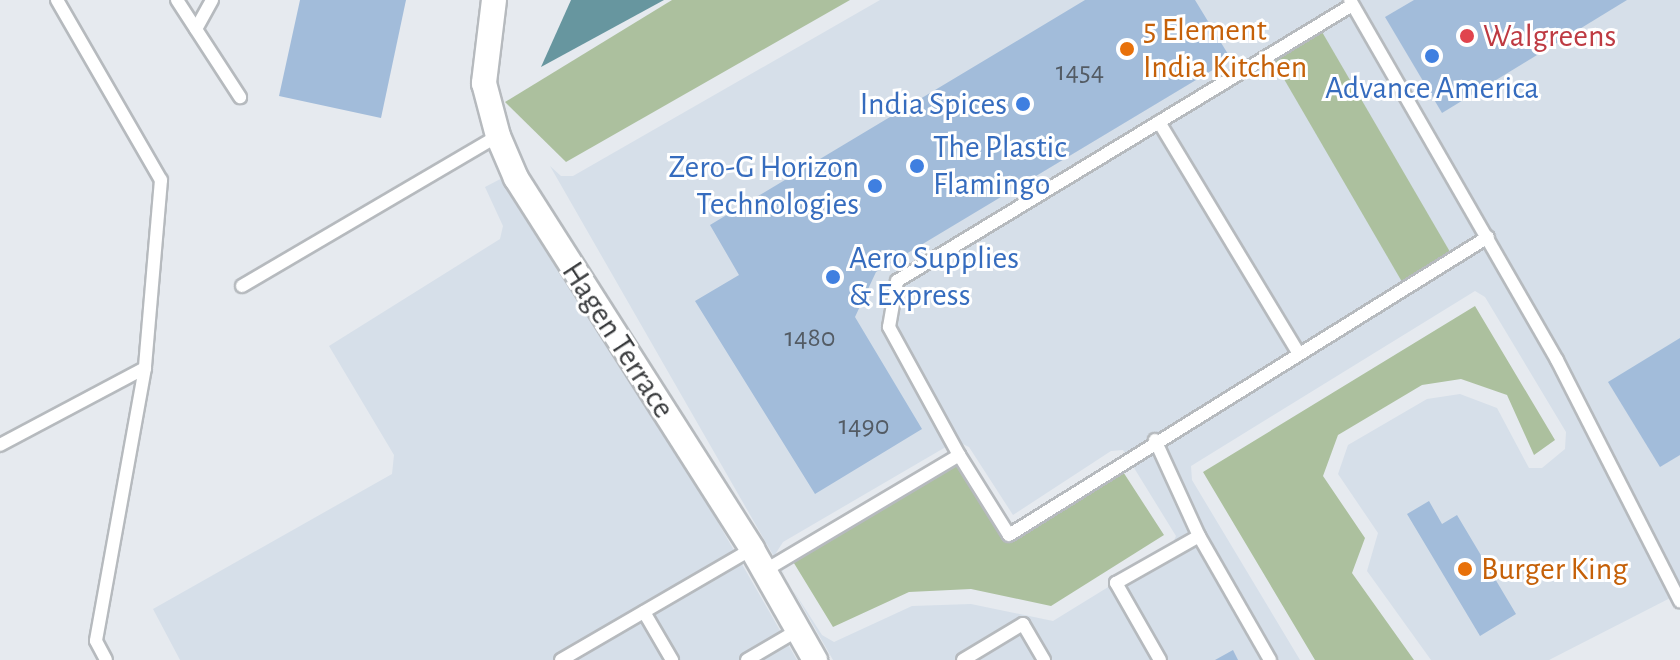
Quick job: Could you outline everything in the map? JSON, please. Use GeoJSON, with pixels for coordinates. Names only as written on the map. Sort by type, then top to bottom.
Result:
{"type":"FeatureCollection","features":[{"type":"Feature","properties":{"kind":"street","name":"Hagen Terrace"},"geometry":{"type":"LineString","coordinates":[[494,0],[484,83],[498,136],[516,178],[758,560],[815,660]]}},
{"type":"Feature","properties":{"kind":"lane"},"geometry":{"type":"LineString","coordinates":[[57,0],[161,180],[145,368],[96,641],[106,660]]}},
{"type":"Feature","properties":{"kind":"lane"},"geometry":{"type":"LineString","coordinates":[[177,0],[240,97]]}},
{"type":"Feature","properties":{"kind":"lane"},"geometry":{"type":"LineString","coordinates":[[196,29],[212,0]]}},
{"type":"Feature","properties":{"kind":"lane"},"geometry":{"type":"LineString","coordinates":[[1488,237],[1155,440],[1009,535],[959,455],[889,327],[897,281],[1351,2],[1488,237],[1680,601]]}},
{"type":"Feature","properties":{"kind":"lane"},"geometry":{"type":"LineString","coordinates":[[1159,122],[1298,352]]}},
{"type":"Feature","properties":{"kind":"lane"},"geometry":{"type":"LineString","coordinates":[[242,286],[498,136]]}},
{"type":"Feature","properties":{"kind":"lane"},"geometry":{"type":"LineString","coordinates":[[0,445],[145,368]]}},
{"type":"Feature","properties":{"kind":"lane"},"geometry":{"type":"LineString","coordinates":[[1155,440],[1199,536],[1270,660]]}},
{"type":"Feature","properties":{"kind":"lane"},"geometry":{"type":"LineString","coordinates":[[561,660],[644,612],[758,560],[959,455]]}},
{"type":"Feature","properties":{"kind":"lane"},"geometry":{"type":"LineString","coordinates":[[1160,660],[1116,583],[1199,536]]}},
{"type":"Feature","properties":{"kind":"lane"},"geometry":{"type":"LineString","coordinates":[[644,612],[672,660]]}},
{"type":"Feature","properties":{"kind":"lane"},"geometry":{"type":"LineString","coordinates":[[963,660],[1023,624],[1044,660]]}},
{"type":"Feature","properties":{"kind":"lane"},"geometry":{"type":"LineString","coordinates":[[747,660],[798,630]]}},
{"type":"Feature","properties":{"kind":"shaded area"},"geometry":{"type":"Polygon","coordinates":[[[880,0],[1680,0],[1680,593],[1549,660],[1431,660],[1367,571],[1378,533],[1338,474],[1348,445],[1427,399],[1460,394],[1497,408],[1529,468],[1542,468],[1565,449],[1566,432],[1485,297],[1475,291],[1191,466],[1192,480],[1300,660],[833,660],[793,590],[822,635],[834,642],[912,606],[971,604],[1053,621],[1170,549],[1176,536],[1123,450],[1111,451],[1013,515],[969,447],[956,441],[783,542],[776,553],[784,574],[550,166],[561,176],[573,176],[880,0]]]}},
{"type":"Feature","properties":{"kind":"shaded area"},"geometry":{"type":"Polygon","coordinates":[[[516,171],[797,660],[180,660],[153,609],[392,474],[394,455],[329,346],[500,239],[503,226],[485,187],[516,171]]]}},
{"type":"Feature","properties":{"kind":"green space"},"geometry":{"type":"Polygon","coordinates":[[[672,0],[850,0],[566,162],[505,102],[672,0]]]}},
{"type":"Feature","properties":{"kind":"green space"},"geometry":{"type":"Polygon","coordinates":[[[1318,25],[1453,257],[1405,287],[1270,55],[1318,25]]]}},
{"type":"Feature","properties":{"kind":"green space"},"geometry":{"type":"Polygon","coordinates":[[[1475,306],[1555,440],[1534,455],[1507,395],[1461,379],[1422,385],[1338,435],[1323,476],[1365,538],[1352,573],[1414,660],[1315,660],[1203,472],[1475,306]]]}},
{"type":"Feature","properties":{"kind":"green space"},"geometry":{"type":"Polygon","coordinates":[[[959,455],[1009,534],[1118,464],[1164,535],[1051,606],[971,589],[909,592],[833,627],[789,555],[959,455]]]}},
{"type":"Feature","properties":{"kind":"water"},"geometry":{"type":"Polygon","coordinates":[[[571,0],[664,0],[541,67],[571,0]]]}},
{"type":"Feature","properties":{"kind":"building"},"geometry":{"type":"Polygon","coordinates":[[[300,0],[406,0],[381,118],[279,96],[300,0]]]}},
{"type":"Feature","properties":{"kind":"building"},"geometry":{"type":"Polygon","coordinates":[[[1085,0],[1195,0],[1231,59],[876,272],[855,317],[922,429],[815,494],[695,301],[739,275],[710,225],[1085,0]]]}},
{"type":"Feature","properties":{"kind":"building"},"geometry":{"type":"Polygon","coordinates":[[[1414,0],[1627,0],[1442,113],[1385,17],[1414,0]]]}},
{"type":"Feature","properties":{"kind":"building"},"geometry":{"type":"Polygon","coordinates":[[[1680,338],[1680,455],[1660,467],[1608,382],[1680,338]]]}},
{"type":"Feature","properties":{"kind":"building","name":"Burger King"},"geometry":{"type":"Polygon","coordinates":[[[1429,501],[1442,524],[1457,515],[1516,614],[1480,636],[1407,514],[1429,501]]]}},
{"type":"Feature","properties":{"kind":"building"},"geometry":{"type":"Polygon","coordinates":[[[1233,650],[1238,660],[1215,660],[1233,650]]]}},
{"type":"Feature","properties":{"kind":"place","name":"Walgreens"},"geometry":{"type":"Point","coordinates":[1467,36]}},
{"type":"Feature","properties":{"kind":"place","name":"5 Element India Kitchen"},"geometry":{"type":"Point","coordinates":[1127,49]}},
{"type":"Feature","properties":{"kind":"place","name":"Advance America"},"geometry":{"type":"Point","coordinates":[1432,56]}},
{"type":"Feature","properties":{"kind":"place","name":"India Spices"},"geometry":{"type":"Point","coordinates":[1023,104]}},
{"type":"Feature","properties":{"kind":"place","name":"The Plastic Flamingo"},"geometry":{"type":"Point","coordinates":[917,166]}},
{"type":"Feature","properties":{"kind":"place","name":"Zero-G Horizon Technologies"},"geometry":{"type":"Point","coordinates":[875,186]}},
{"type":"Feature","properties":{"kind":"place","name":"Aero Supplies & Express"},"geometry":{"type":"Point","coordinates":[833,277]}},
{"type":"Feature","properties":{"kind":"place","name":"Burger King"},"geometry":{"type":"Point","coordinates":[1465,569]}}]}
